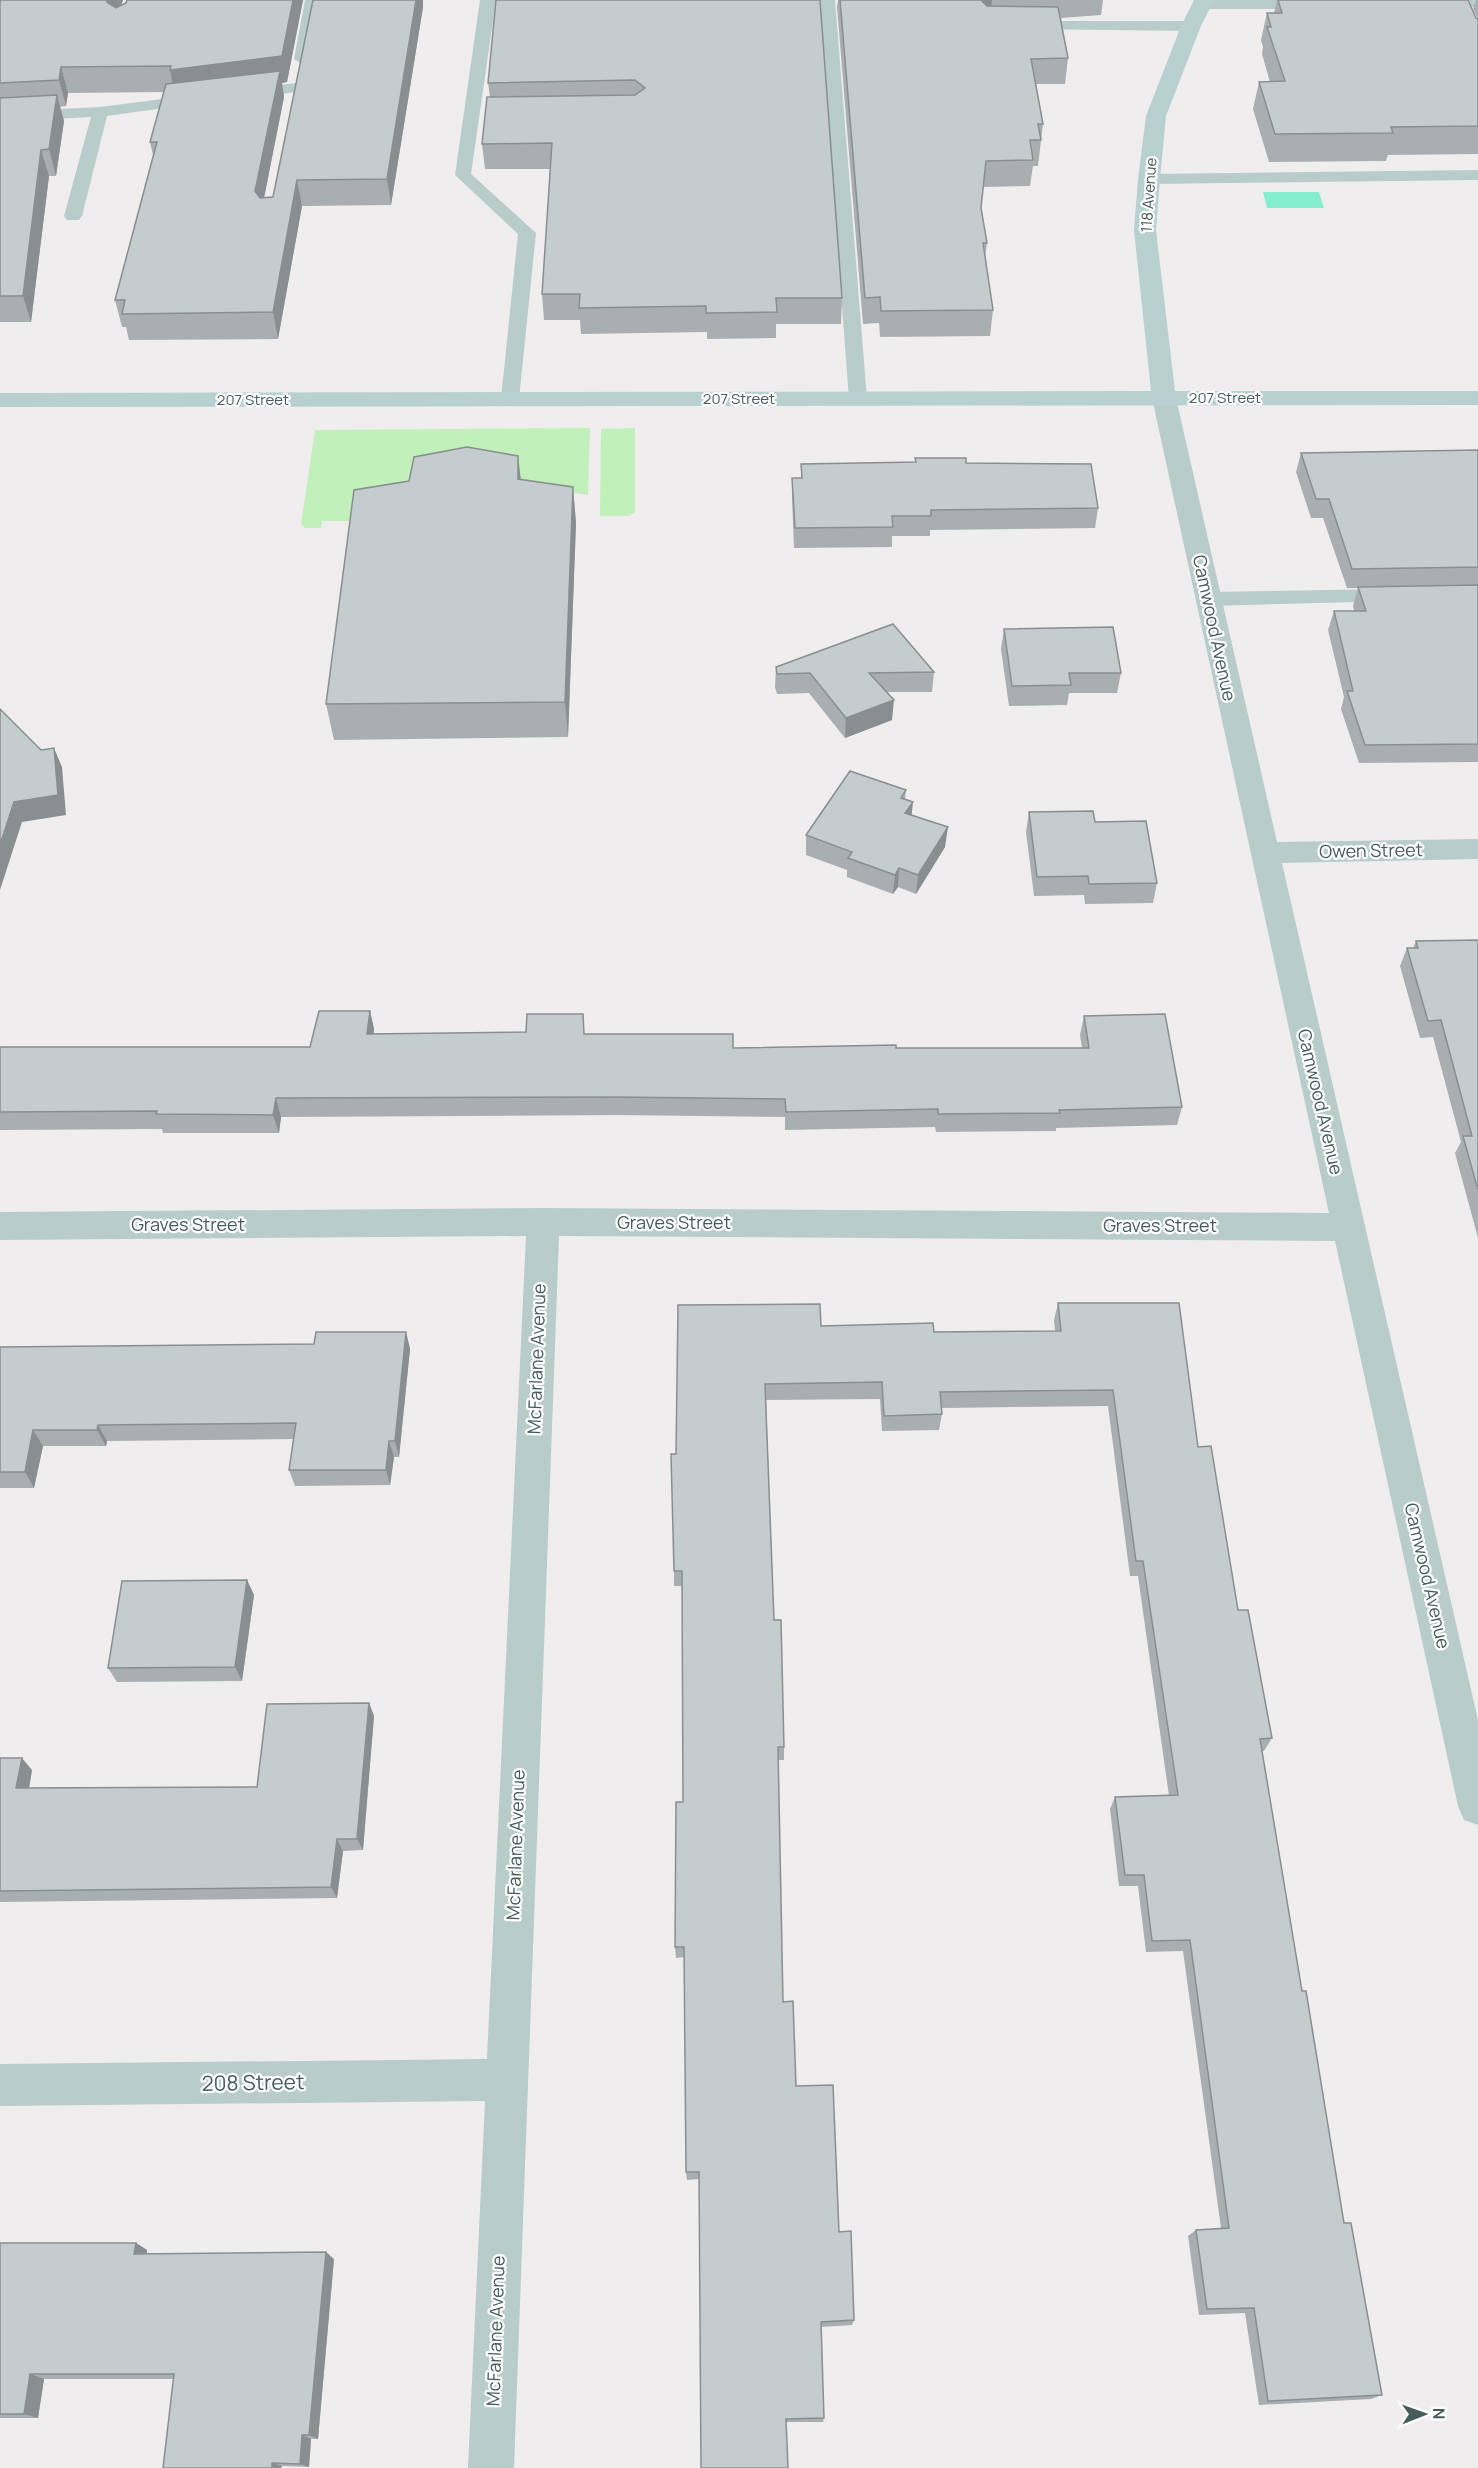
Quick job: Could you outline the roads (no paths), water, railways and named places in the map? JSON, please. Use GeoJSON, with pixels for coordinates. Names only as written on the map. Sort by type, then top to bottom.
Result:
{"type":"FeatureCollection","features":[{"type":"Feature","properties":{"kind":"street","name":"118 Avenue"},"geometry":{"type":"LineString","coordinates":[[1164,398],[1144,230],[1149,179],[1156,116],[1191,26],[1203,2]]}},
{"type":"Feature","properties":{"kind":"street","name":"Camwood Avenue"},"geometry":{"type":"LineString","coordinates":[[1164,398],[1478,1806]]}},
{"type":"Feature","properties":{"kind":"street","name":"207 Street"},"geometry":{"type":"LineString","coordinates":[[0,400],[1478,398]]}},
{"type":"Feature","properties":{"kind":"street","name":"Owen Street"},"geometry":{"type":"LineString","coordinates":[[1264,853],[1478,849]]}},
{"type":"Feature","properties":{"kind":"street","name":"Graves Street"},"geometry":{"type":"LineString","coordinates":[[0,1226],[543,1222],[1348,1227]]}},
{"type":"Feature","properties":{"kind":"street","name":"McFarlane Avenue"},"geometry":{"type":"LineString","coordinates":[[491,2468],[543,1222]]}},
{"type":"Feature","properties":{"kind":"street","name":"208 Street"},"geometry":{"type":"LineString","coordinates":[[0,2085],[506,2080]]}},
{"type":"Feature","properties":{"kind":"lane"},"geometry":{"type":"LineString","coordinates":[[292,110],[313,0]]}},
{"type":"Feature","properties":{"kind":"lane"},"geometry":{"type":"LineString","coordinates":[[488,0],[463,175],[527,233],[510,399]]}},
{"type":"Feature","properties":{"kind":"lane"},"geometry":{"type":"LineString","coordinates":[[815,0],[838,0]]}},
{"type":"Feature","properties":{"kind":"lane"},"geometry":{"type":"LineString","coordinates":[[827,0],[858,399]]}},
{"type":"Feature","properties":{"kind":"lane"},"geometry":{"type":"LineString","coordinates":[[1203,2],[1321,3]]}},
{"type":"Feature","properties":{"kind":"lane"},"geometry":{"type":"LineString","coordinates":[[1426,3],[1463,8],[1478,2]]}},
{"type":"Feature","properties":{"kind":"lane"},"geometry":{"type":"LineString","coordinates":[[1012,26],[1191,26]]}},
{"type":"Feature","properties":{"kind":"lane"},"geometry":{"type":"LineString","coordinates":[[238,95],[296,88]]}},
{"type":"Feature","properties":{"kind":"lane"},"geometry":{"type":"LineString","coordinates":[[0,117],[100,112],[215,98]]}},
{"type":"Feature","properties":{"kind":"lane"},"geometry":{"type":"LineString","coordinates":[[74,216],[100,112]]}},
{"type":"Feature","properties":{"kind":"lane"},"geometry":{"type":"LineString","coordinates":[[471,116],[493,116]]}},
{"type":"Feature","properties":{"kind":"lane"},"geometry":{"type":"LineString","coordinates":[[1149,179],[1478,175]]}},
{"type":"Feature","properties":{"kind":"lane"},"geometry":{"type":"LineString","coordinates":[[1208,599],[1408,596]]}}]}
